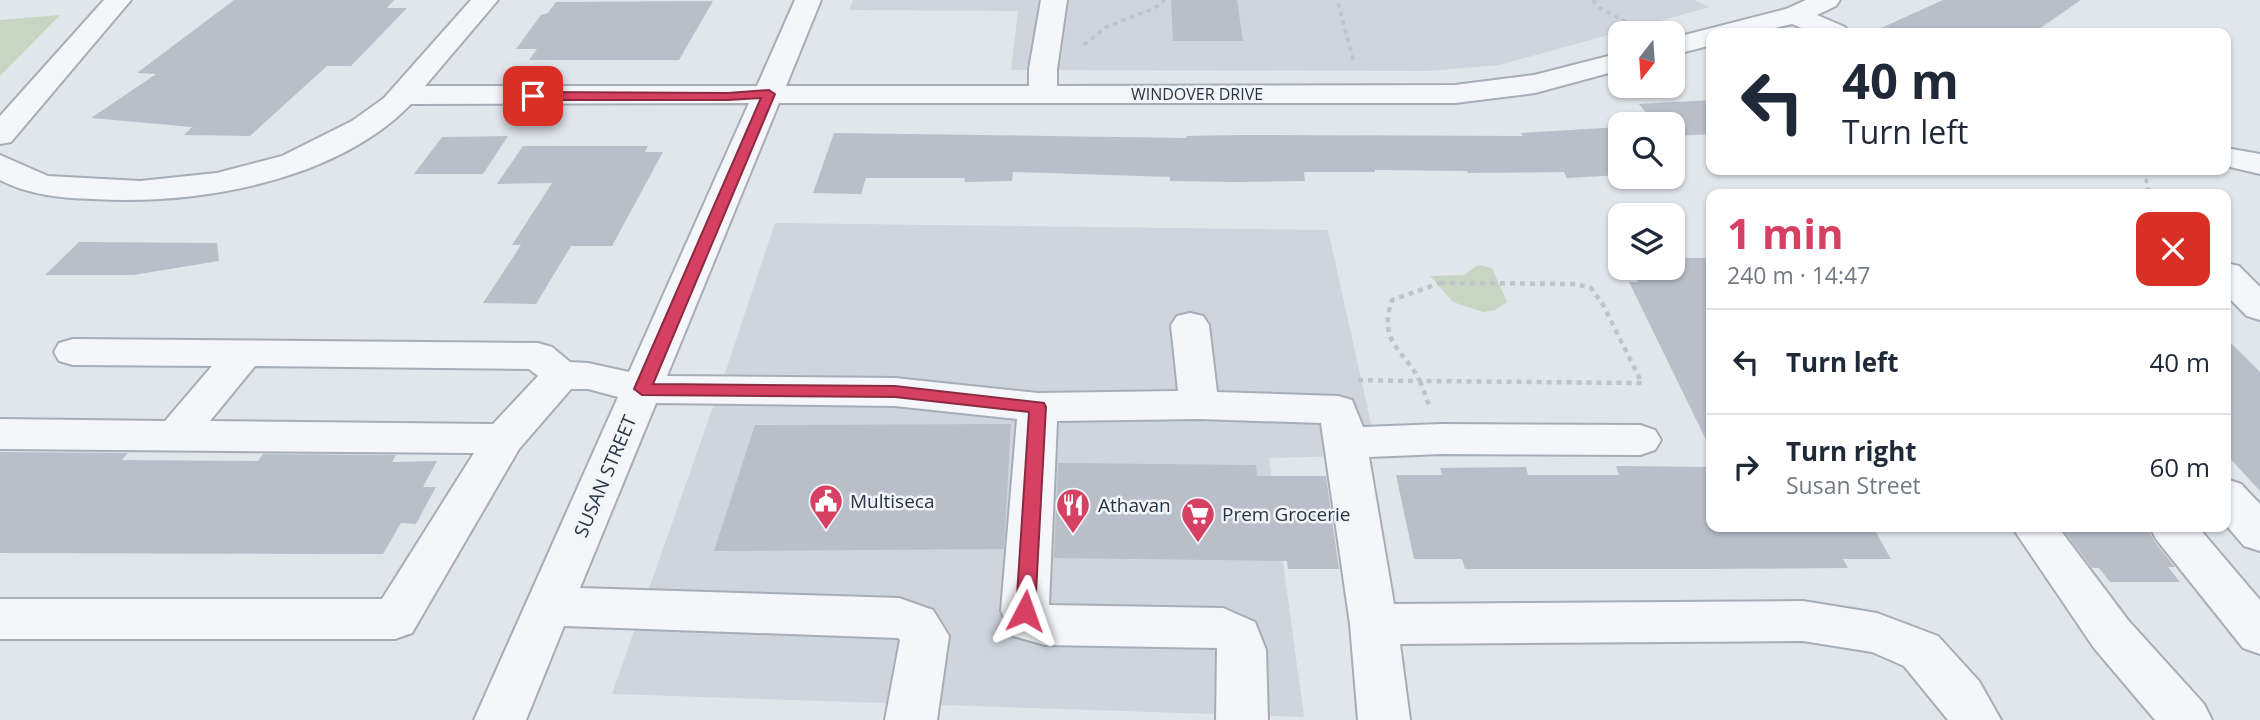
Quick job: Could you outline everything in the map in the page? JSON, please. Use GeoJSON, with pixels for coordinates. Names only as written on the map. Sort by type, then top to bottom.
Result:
{"type":"FeatureCollection","features":[{"type":"Feature","properties":{"kind":"street"},"geometry":{"type":"LineString","coordinates":[[0,135],[118,0]]}},
{"type":"Feature","properties":{"kind":"street"},"geometry":{"type":"LineString","coordinates":[[0,165],[11,175],[58,188],[116,191],[174,188],[243,179],[296,162],[337,142],[394,104],[485,0]]}},
{"type":"Feature","properties":{"kind":"street","name":"SUSAN STREET"},"geometry":{"type":"LineString","coordinates":[[500,720],[808,0]]}},
{"type":"Feature","properties":{"kind":"street"},"geometry":{"type":"LineString","coordinates":[[1043,93],[1043,69],[1054,0]]}},
{"type":"Feature","properties":{"kind":"street"},"geometry":{"type":"LineString","coordinates":[[1743,28],[1795,15],[1826,0]]}},
{"type":"Feature","properties":{"kind":"street"},"geometry":{"type":"LineString","coordinates":[[1795,15],[1824,28]]}},
{"type":"Feature","properties":{"kind":"street"},"geometry":{"type":"LineString","coordinates":[[1685,44],[1706,38]]}},
{"type":"Feature","properties":{"kind":"street","name":"WINDOVER DRIVE"},"geometry":{"type":"LineString","coordinates":[[403,95],[728,97],[769,94],[1455,94],[1535,84],[1608,64]]}},
{"type":"Feature","properties":{"kind":"street"},"geometry":{"type":"LineString","coordinates":[[2231,158],[2260,164]]}},
{"type":"Feature","properties":{"kind":"street"},"geometry":{"type":"LineString","coordinates":[[2231,279],[2260,307]]}},
{"type":"Feature","properties":{"kind":"street"},"geometry":{"type":"LineString","coordinates":[[1190,326],[1199,405]]}},
{"type":"Feature","properties":{"kind":"street"},"geometry":{"type":"LineString","coordinates":[[72,352],[538,356],[561,375],[588,376],[642,389],[895,392],[1038,407],[1199,405],[1338,410],[1346,443],[1374,624],[1384,720]]}},
{"type":"Feature","properties":{"kind":"street"},"geometry":{"type":"LineString","coordinates":[[176,436],[244,353]]}},
{"type":"Feature","properties":{"kind":"street"},"geometry":{"type":"LineString","coordinates":[[0,619],[395,619],[504,439],[561,375]]}},
{"type":"Feature","properties":{"kind":"street"},"geometry":{"type":"LineString","coordinates":[[1038,407],[1025,611],[1030,622],[1045,625],[1223,628],[1238,636],[1242,650],[1242,720]]}},
{"type":"Feature","properties":{"kind":"street"},"geometry":{"type":"LineString","coordinates":[[0,434],[504,439]]}},
{"type":"Feature","properties":{"kind":"street"},"geometry":{"type":"LineString","coordinates":[[1346,443],[1441,439],[1640,440]]}},
{"type":"Feature","properties":{"kind":"street"},"geometry":{"type":"LineString","coordinates":[[2231,501],[2260,534]]}},
{"type":"Feature","properties":{"kind":"street"},"geometry":{"type":"LineString","coordinates":[[2038,532],[2111,635],[2186,720]]}},
{"type":"Feature","properties":{"kind":"street"},"geometry":{"type":"LineString","coordinates":[[2176,532],[2260,634]]}},
{"type":"Feature","properties":{"kind":"street"},"geometry":{"type":"LineString","coordinates":[[550,606],[899,618],[916,624],[925,636],[911,720]]}},
{"type":"Feature","properties":{"kind":"street"},"geometry":{"type":"LineString","coordinates":[[1374,624],[1815,622],[1877,633],[1921,651],[1961,696],[1975,720]]}},
{"type":"Feature","properties":{"kind":"path"},"geometry":{"type":"LineString","coordinates":[[1076,51],[1106,27],[1155,8],[1165,0]]}},
{"type":"Feature","properties":{"kind":"path"},"geometry":{"type":"LineString","coordinates":[[1593,0],[1598,7],[1624,21]]}},
{"type":"Feature","properties":{"kind":"path"},"geometry":{"type":"LineString","coordinates":[[1338,3],[1354,63]]}},
{"type":"Feature","properties":{"kind":"path"},"geometry":{"type":"LineString","coordinates":[[1347,380],[1420,380],[1642,383],[1602,303],[1591,288],[1576,284],[1440,283],[1392,300],[1385,318],[1389,342],[1420,380],[1441,439]]}},
{"type":"Feature","properties":{"kind":"shaded area"},"geometry":{"type":"Polygon","coordinates":[[[853,0],[1694,0],[1710,7],[1659,21],[1608,21],[1608,35],[1499,65],[1427,71],[1011,70],[1018,11],[849,10],[853,0]]]}},
{"type":"Feature","properties":{"kind":"shaded area"},"geometry":{"type":"Polygon","coordinates":[[[775,223],[1328,230],[1378,455],[1269,458],[1304,717],[612,694],[775,223]]]}},
{"type":"Feature","properties":{"kind":"green space"},"geometry":{"type":"Polygon","coordinates":[[[60,15],[0,76],[0,20],[60,15]]]}},
{"type":"Feature","properties":{"kind":"green space"},"geometry":{"type":"Polygon","coordinates":[[[1478,265],[1492,268],[1507,302],[1495,310],[1483,312],[1453,302],[1430,276],[1464,275],[1478,265]]]}},
{"type":"Feature","properties":{"kind":"building"},"geometry":{"type":"Polygon","coordinates":[[[234,0],[394,0],[387,8],[407,8],[351,66],[327,66],[250,136],[184,135],[192,127],[91,118],[156,74],[137,73],[234,0]]]}},
{"type":"Feature","properties":{"kind":"building"},"geometry":{"type":"Polygon","coordinates":[[[1171,0],[1237,0],[1243,41],[1173,41],[1171,0]]]}},
{"type":"Feature","properties":{"kind":"building"},"geometry":{"type":"Polygon","coordinates":[[[1943,0],[2081,0],[2040,28],[1881,28],[1943,0]]]}},
{"type":"Feature","properties":{"kind":"building"},"geometry":{"type":"Polygon","coordinates":[[[713,1],[679,60],[529,60],[537,49],[516,49],[541,15],[548,13],[556,2],[713,1]]]}},
{"type":"Feature","properties":{"kind":"building"},"geometry":{"type":"Polygon","coordinates":[[[1706,100],[1706,134],[1685,135],[1685,112],[1645,112],[1639,104],[1706,100]]]}},
{"type":"Feature","properties":{"kind":"building"},"geometry":{"type":"Polygon","coordinates":[[[1608,128],[1608,176],[1567,178],[1564,172],[1375,170],[1304,172],[1305,181],[1236,182],[1013,172],[1012,181],[866,178],[861,194],[813,193],[834,133],[1187,138],[1186,136],[1240,135],[1523,136],[1521,133],[1608,128]]]}},
{"type":"Feature","properties":{"kind":"building"},"geometry":{"type":"Polygon","coordinates":[[[508,136],[483,174],[414,174],[442,137],[508,136]]]}},
{"type":"Feature","properties":{"kind":"building"},"geometry":{"type":"Polygon","coordinates":[[[523,146],[648,146],[645,152],[663,152],[612,246],[571,246],[536,304],[483,303],[521,245],[512,245],[552,183],[497,184],[523,146]]]}},
{"type":"Feature","properties":{"kind":"building"},"geometry":{"type":"Polygon","coordinates":[[[79,242],[217,243],[219,261],[133,275],[45,275],[79,242]]]}},
{"type":"Feature","properties":{"kind":"building"},"geometry":{"type":"Polygon","coordinates":[[[1685,258],[1706,258],[1706,440],[1629,282],[1638,282],[1637,280],[1685,280],[1685,258]]]}},
{"type":"Feature","properties":{"kind":"building"},"geometry":{"type":"Polygon","coordinates":[[[2231,343],[2260,372],[2260,491],[2231,459],[2231,343]]]}},
{"type":"Feature","properties":{"kind":"building"},"geometry":{"type":"Polygon","coordinates":[[[1011,424],[1004,549],[714,551],[755,425],[1011,424]]]}},
{"type":"Feature","properties":{"kind":"building"},"geometry":{"type":"Polygon","coordinates":[[[0,452],[128,453],[122,460],[258,461],[263,454],[396,455],[392,462],[437,461],[423,487],[436,487],[416,524],[401,523],[383,554],[0,553],[0,452]]]}},
{"type":"Feature","properties":{"kind":"building"},"geometry":{"type":"Polygon","coordinates":[[[1058,463],[1256,465],[1257,476],[1326,476],[1339,569],[1288,569],[1287,561],[1054,558],[1058,463]]]}},
{"type":"Feature","properties":{"kind":"building"},"geometry":{"type":"Polygon","coordinates":[[[1616,466],[1706,467],[1706,532],[1876,532],[1891,559],[1843,559],[1848,568],[1465,569],[1462,559],[1414,559],[1396,475],[1442,475],[1440,468],[1526,467],[1528,475],[1619,475],[1616,466]]]}},
{"type":"Feature","properties":{"kind":"building"},"geometry":{"type":"Polygon","coordinates":[[[2065,532],[2150,532],[2175,567],[2168,567],[2180,582],[2110,582],[2099,568],[2092,568],[2065,532]]]}},
{"type":"Feature","properties":{"kind":"place","name":"Multiseca"},"geometry":{"type":"Point","coordinates":[826,531]}},
{"type":"Feature","properties":{"kind":"place","name":"Athavan"},"geometry":{"type":"Point","coordinates":[1073,535]}},
{"type":"Feature","properties":{"kind":"place","name":"Prem Grocerie"},"geometry":{"type":"Point","coordinates":[1198,544]}},
{"type":"Feature","properties":{"kind":"route"},"geometry":{"type":"LineString","coordinates":[[533,96],[728,97],[769,94],[642,389],[895,392],[1038,407],[1025,611]]}}]}
